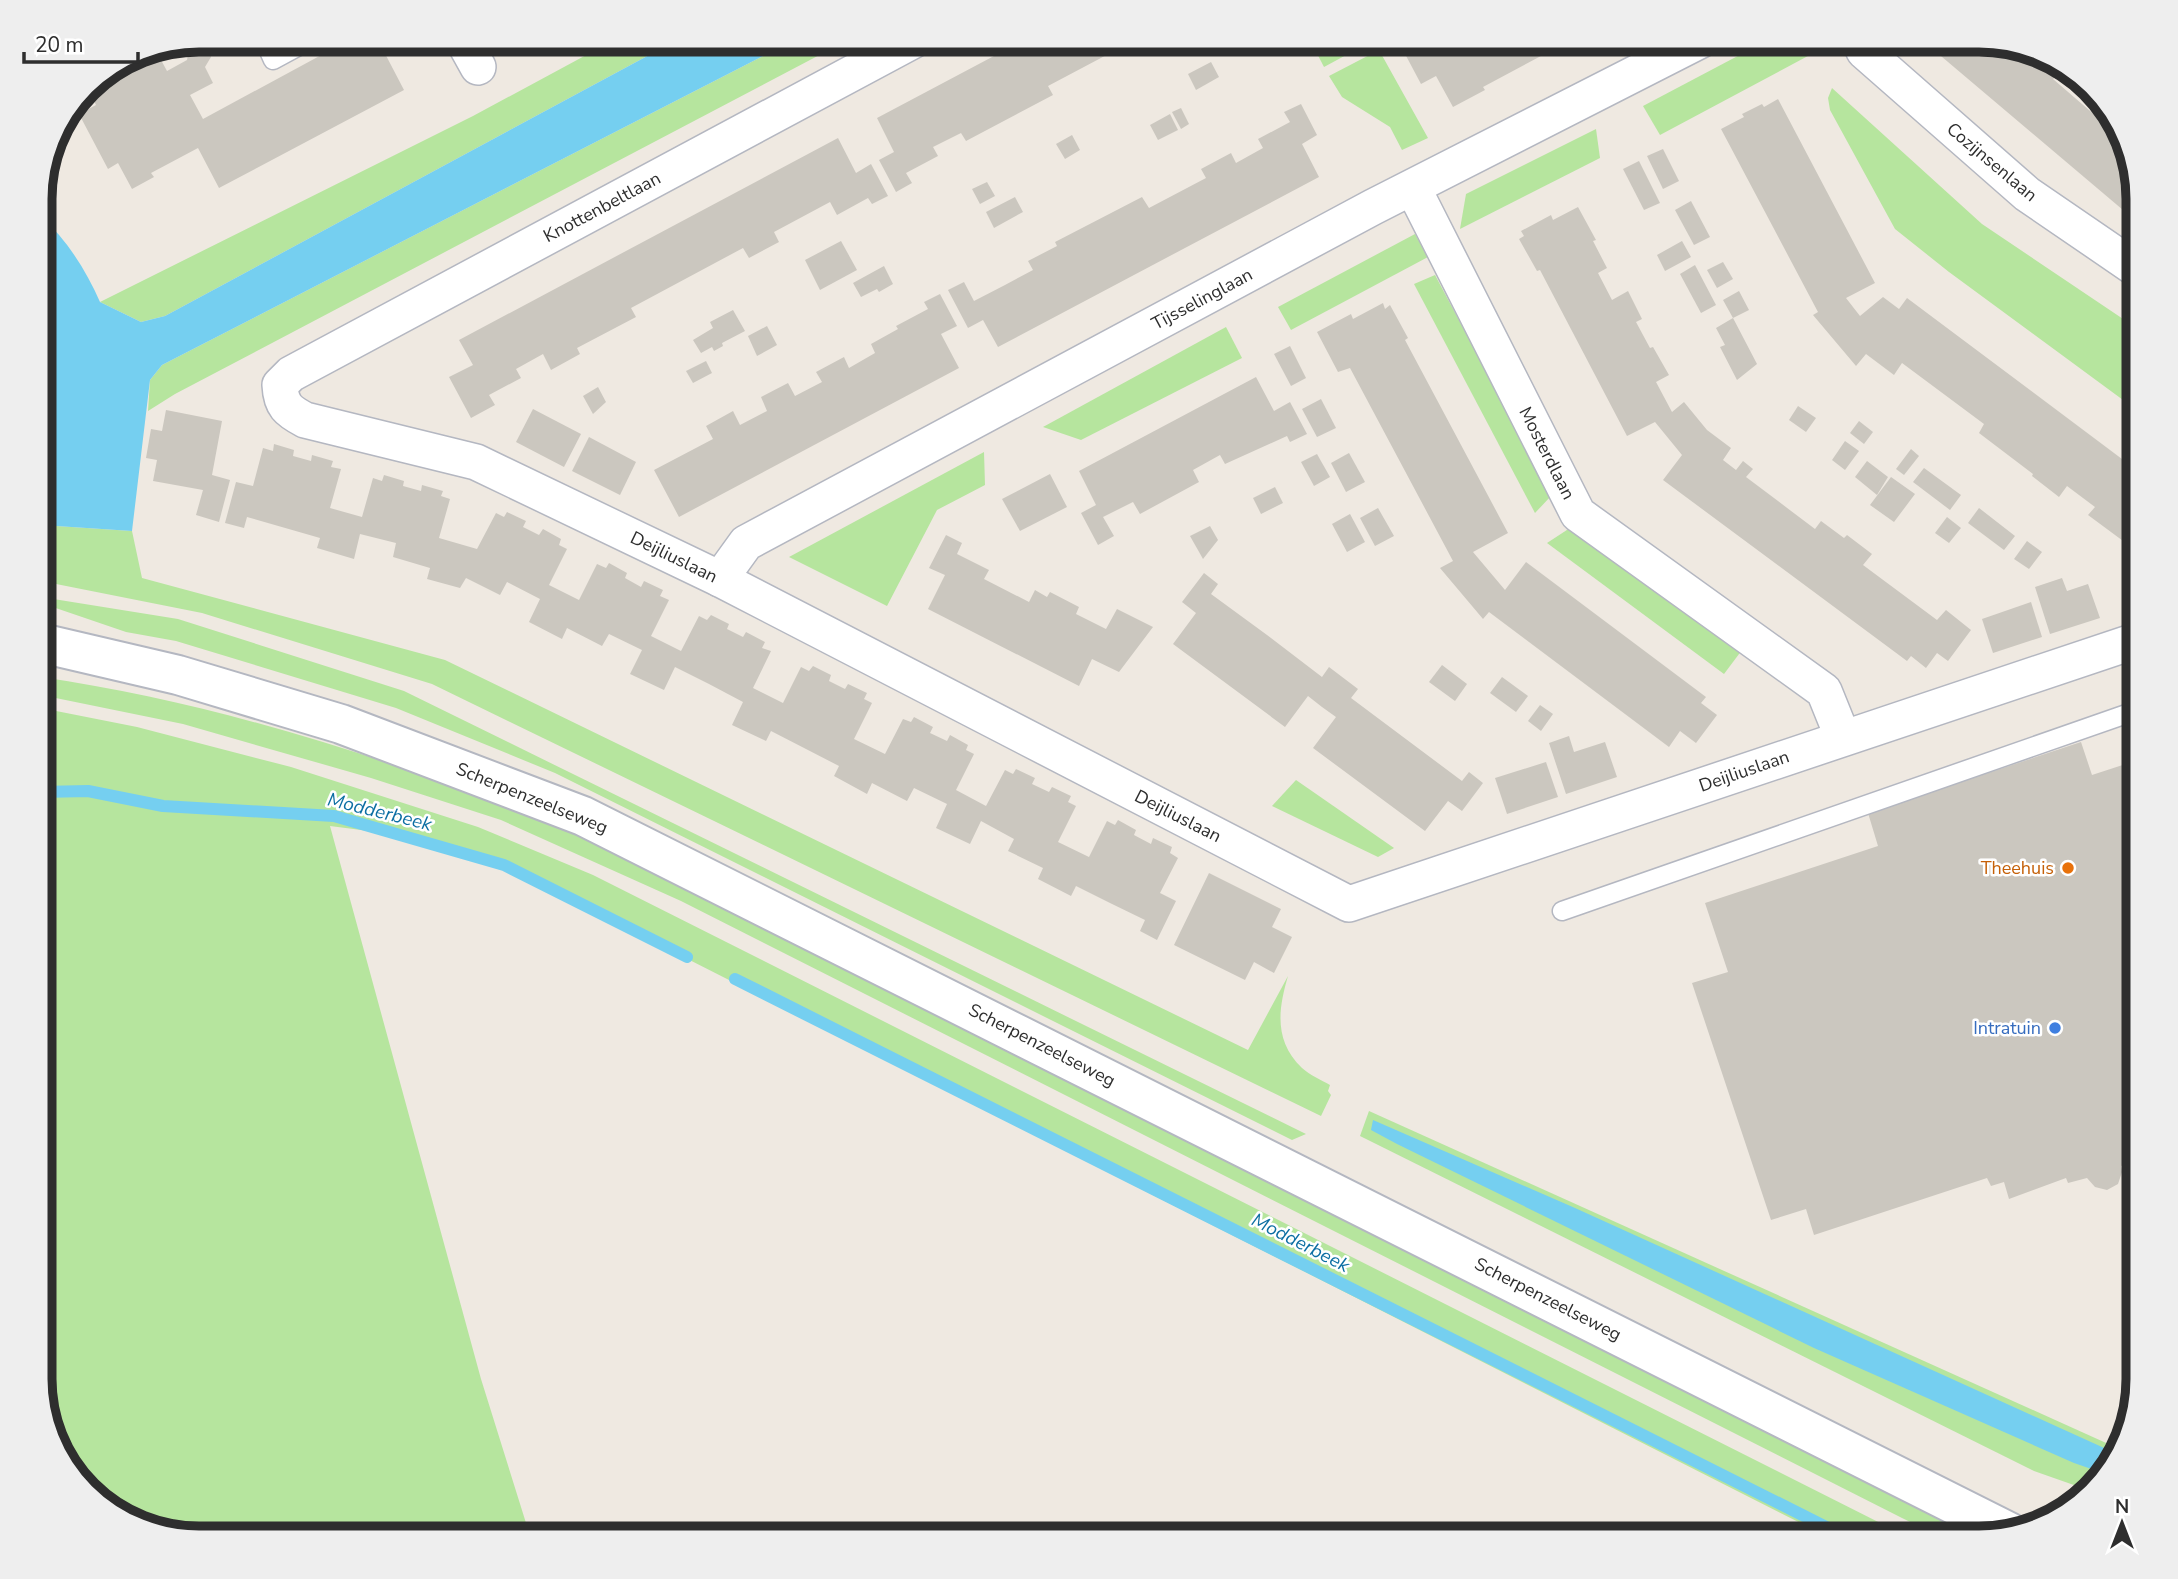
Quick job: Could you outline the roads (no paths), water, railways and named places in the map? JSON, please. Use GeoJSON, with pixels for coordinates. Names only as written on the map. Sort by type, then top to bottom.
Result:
{"type":"FeatureCollection","features":[{"type":"Feature","properties":{"kind":"main road","name":"Scherpenzeelseweg"},"geometry":{"type":"LineString","coordinates":[[53,646],[178,676],[341,724],[583,816],[1995,1525]]}},
{"type":"Feature","properties":{"kind":"street","name":"Tijsselinglaan"},"geometry":{"type":"LineString","coordinates":[[720,579],[746,543],[1361,214],[1677,52]]}},
{"type":"Feature","properties":{"kind":"street","name":"Cozijnsenlaan"},"geometry":{"type":"LineString","coordinates":[[1865,52],[2026,194],[2126,262]]}},
{"type":"Feature","properties":{"kind":"street","name":"Knottenbeltlaan"},"geometry":{"type":"LineString","coordinates":[[290,374],[890,53]]}},
{"type":"Feature","properties":{"kind":"street","name":"Mosterdlaan"},"geometry":{"type":"LineString","coordinates":[[1413,188],[1578,514],[1824,691],[1843,738]]}},
{"type":"Feature","properties":{"kind":"street","name":"Deijliuslaan"},"geometry":{"type":"LineString","coordinates":[[290,374],[280,385],[281,399],[291,412],[305,420],[476,462],[720,579],[1349,904],[2126,644]]}},
{"type":"Feature","properties":{"kind":"lane"},"geometry":{"type":"LineString","coordinates":[[270,53],[273,60],[286,53]]}},
{"type":"Feature","properties":{"kind":"lane"},"geometry":{"type":"LineString","coordinates":[[1562,911],[2126,714]]}},
{"type":"Feature","properties":{"kind":"water"},"geometry":{"type":"Polygon","coordinates":[[[653,53],[769,53],[162,365],[150,380],[132,531],[53,526],[53,229],[75,256],[100,302],[141,322],[165,316],[653,53]]]}},
{"type":"Feature","properties":{"kind":"water"},"geometry":{"type":"Polygon","coordinates":[[[1373,1120],[1575,1208],[2107,1449],[2094,1470],[2074,1463],[1814,1348],[1371,1130],[1373,1120]]]}},
{"type":"Feature","properties":{"kind":"waterway","name":"Modderbeek"},"geometry":{"type":"LineString","coordinates":[[53,792],[88,791],[163,806],[334,816],[504,865],[687,957]]}},
{"type":"Feature","properties":{"kind":"waterway","name":"Modderbeek"},"geometry":{"type":"LineString","coordinates":[[735,979],[1824,1526]]}},
{"type":"Feature","properties":{"kind":"place","name":"Theehuis"},"geometry":{"type":"Point","coordinates":[2068,868]}},
{"type":"Feature","properties":{"kind":"place","name":"Intratuin"},"geometry":{"type":"Point","coordinates":[2055,1028]}}]}
